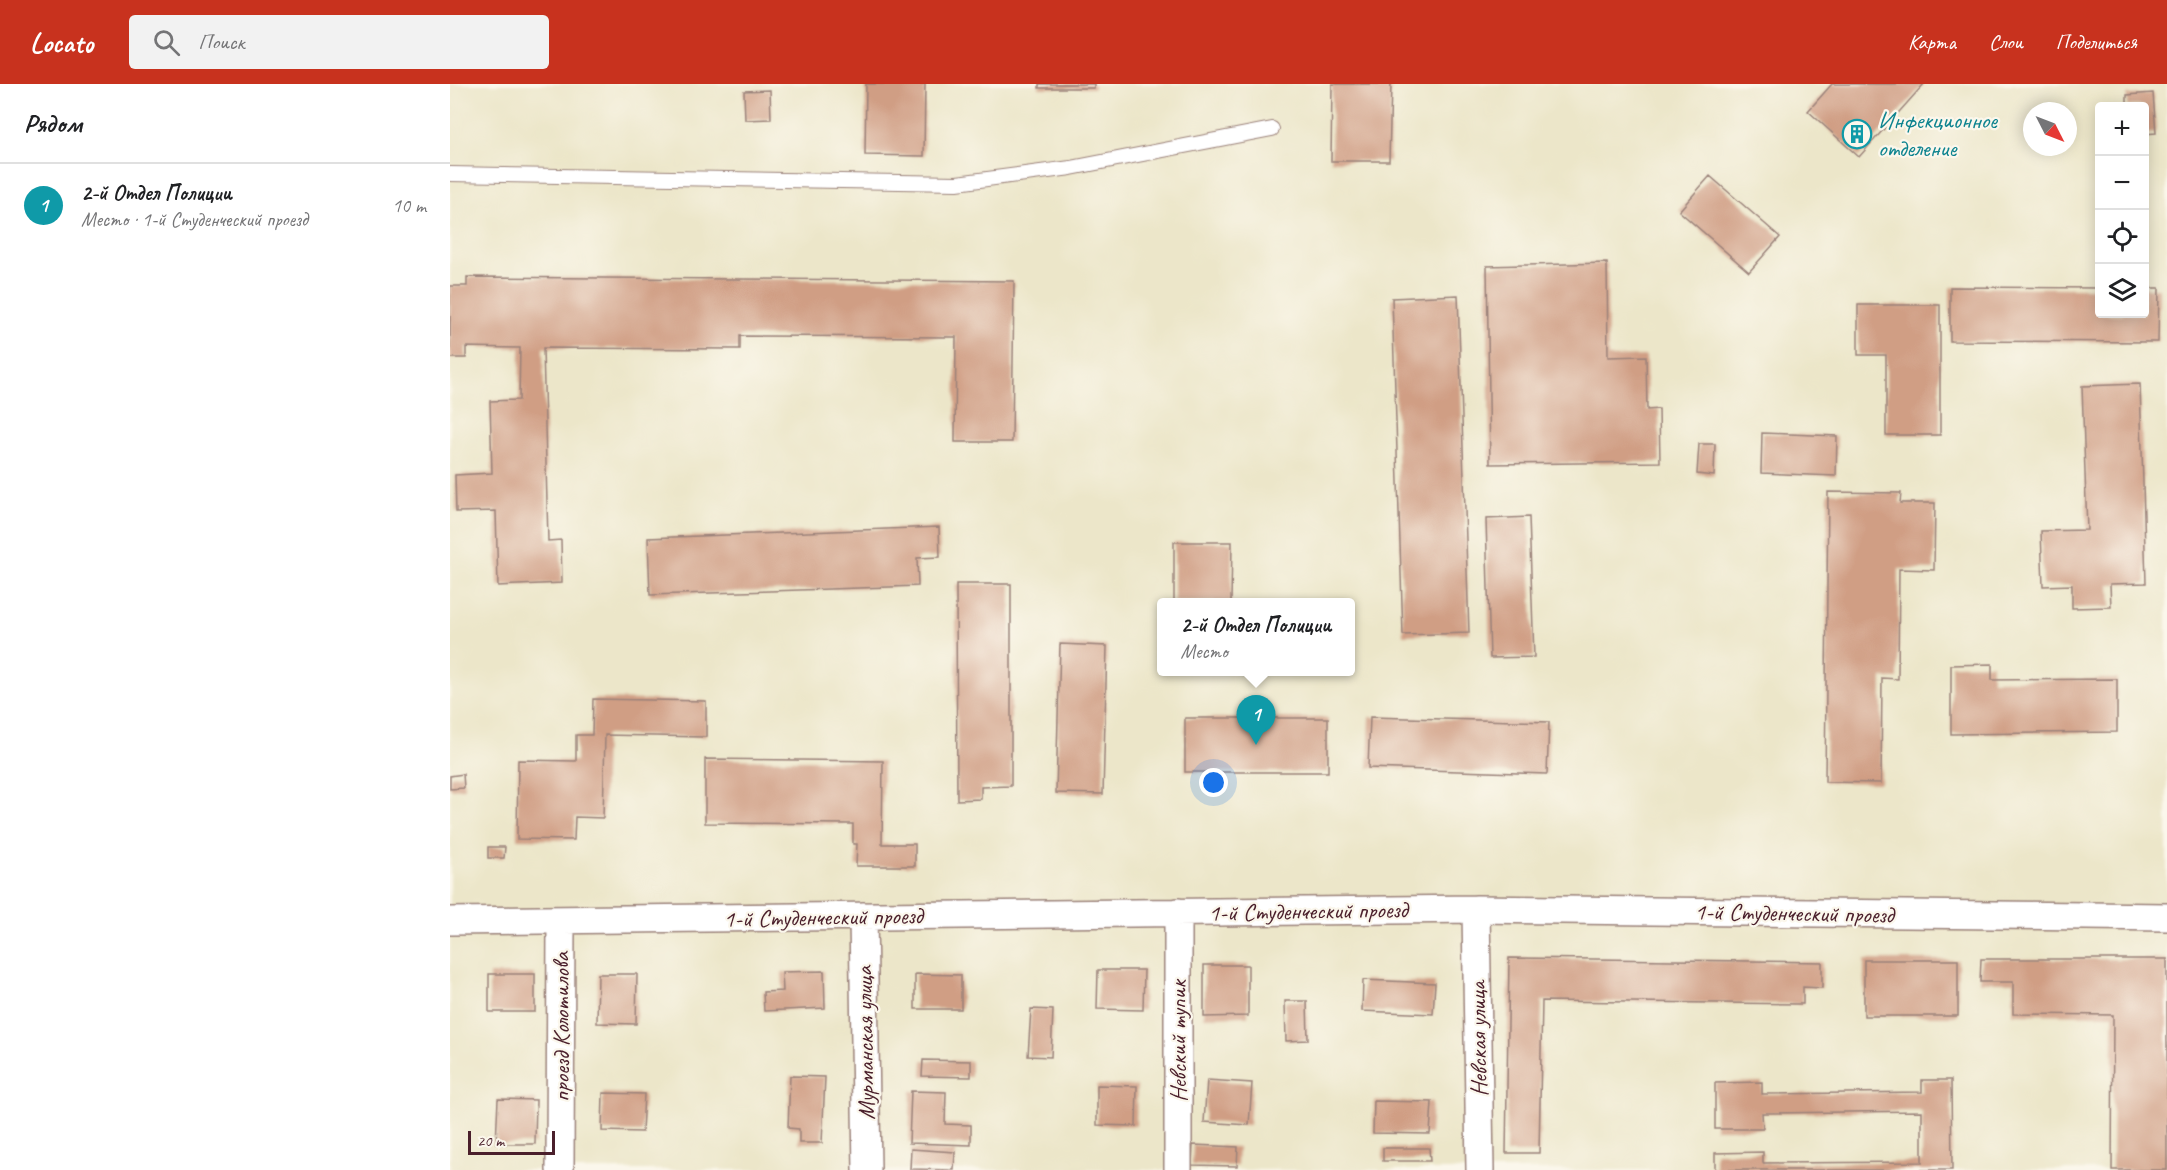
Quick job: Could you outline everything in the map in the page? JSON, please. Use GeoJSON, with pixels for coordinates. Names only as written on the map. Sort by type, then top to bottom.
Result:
{"type":"FeatureCollection","features":[{"type":"Feature","properties":{"kind":"street","name":"1-й Студенческий проезд"},"geometry":{"type":"LineString","coordinates":[[450,921],[1476,909],[2167,917]]}},
{"type":"Feature","properties":{"kind":"street","name":"Невская улица"},"geometry":{"type":"LineString","coordinates":[[1476,909],[1480,1170]]}},
{"type":"Feature","properties":{"kind":"street","name":"Невский тупик"},"geometry":{"type":"LineString","coordinates":[[1178,912],[1178,1170]]}},
{"type":"Feature","properties":{"kind":"street","name":"Мурманская улица"},"geometry":{"type":"LineString","coordinates":[[863,916],[867,1170]]}},
{"type":"Feature","properties":{"kind":"street","name":"проезд Колотилова"},"geometry":{"type":"LineString","coordinates":[[560,1170],[561,920]]}},
{"type":"Feature","properties":{"kind":"lane"},"geometry":{"type":"LineString","coordinates":[[450,174],[957,183],[1071,168],[1272,129]]}},
{"type":"Feature","properties":{"kind":"building"},"geometry":{"type":"Polygon","coordinates":[[[866,84],[925,84],[924,156],[865,155],[866,84]]]}},
{"type":"Feature","properties":{"kind":"building"},"geometry":{"type":"Polygon","coordinates":[[[1039,84],[1094,84],[1094,88],[1039,88],[1039,84]]]}},
{"type":"Feature","properties":{"kind":"building"},"geometry":{"type":"Polygon","coordinates":[[[1332,84],[1391,84],[1389,161],[1331,161],[1332,84]]]}},
{"type":"Feature","properties":{"kind":"building","name":"Инфекционное отделение"},"geometry":{"type":"Polygon","coordinates":[[[1832,84],[1924,84],[1859,157],[1808,111],[1832,84]]]}},
{"type":"Feature","properties":{"kind":"building"},"geometry":{"type":"Polygon","coordinates":[[[770,90],[771,119],[745,120],[744,91],[770,90]]]}},
{"type":"Feature","properties":{"kind":"building"},"geometry":{"type":"Polygon","coordinates":[[[2153,93],[2156,133],[2149,134],[2149,102],[2127,102],[2127,95],[2153,93]]]}},
{"type":"Feature","properties":{"kind":"building"},"geometry":{"type":"Polygon","coordinates":[[[1710,176],[1780,237],[1749,272],[1679,211],[1710,176]]]}},
{"type":"Feature","properties":{"kind":"building"},"geometry":{"type":"Polygon","coordinates":[[[1607,263],[1608,357],[1646,356],[1647,410],[1659,409],[1660,462],[1490,464],[1487,266],[1607,263]]]}},
{"type":"Feature","properties":{"kind":"building"},"geometry":{"type":"Polygon","coordinates":[[[467,277],[1014,281],[1012,442],[955,442],[956,337],[740,336],[740,349],[543,348],[548,541],[561,540],[562,583],[498,586],[496,511],[456,512],[455,475],[492,473],[490,401],[519,400],[520,348],[466,347],[466,358],[450,358],[450,286],[467,286],[467,277]]]}},
{"type":"Feature","properties":{"kind":"building"},"geometry":{"type":"Polygon","coordinates":[[[1950,287],[2095,288],[2095,318],[2149,318],[2149,288],[2159,288],[2158,342],[1950,341],[1950,287]]]}},
{"type":"Feature","properties":{"kind":"building"},"geometry":{"type":"Polygon","coordinates":[[[1458,295],[1469,633],[1403,635],[1392,298],[1458,295]]]}},
{"type":"Feature","properties":{"kind":"building"},"geometry":{"type":"Polygon","coordinates":[[[1858,305],[1940,305],[1940,435],[1886,435],[1886,355],[1858,355],[1858,305]]]}},
{"type":"Feature","properties":{"kind":"building"},"geometry":{"type":"Polygon","coordinates":[[[2140,384],[2146,583],[2110,584],[2111,607],[2072,608],[2072,585],[2043,586],[2041,531],[2087,530],[2082,386],[2140,384]]]}},
{"type":"Feature","properties":{"kind":"building"},"geometry":{"type":"Polygon","coordinates":[[[1762,433],[1837,436],[1836,476],[1761,473],[1762,433]]]}},
{"type":"Feature","properties":{"kind":"building"},"geometry":{"type":"Polygon","coordinates":[[[1699,444],[1715,444],[1714,476],[1697,474],[1699,444]]]}},
{"type":"Feature","properties":{"kind":"building"},"geometry":{"type":"Polygon","coordinates":[[[1828,492],[1901,493],[1900,503],[1935,503],[1934,570],[1899,569],[1898,679],[1882,678],[1881,783],[1825,782],[1828,492]]]}},
{"type":"Feature","properties":{"kind":"building"},"geometry":{"type":"Polygon","coordinates":[[[1529,517],[1534,657],[1490,658],[1486,519],[1529,517]]]}},
{"type":"Feature","properties":{"kind":"building"},"geometry":{"type":"Polygon","coordinates":[[[939,527],[940,557],[917,558],[918,586],[650,595],[648,538],[939,527]]]}},
{"type":"Feature","properties":{"kind":"building"},"geometry":{"type":"Polygon","coordinates":[[[1174,542],[1232,542],[1231,598],[1174,598],[1174,542]]]}},
{"type":"Feature","properties":{"kind":"building"},"geometry":{"type":"Polygon","coordinates":[[[956,584],[1011,584],[1011,786],[981,787],[981,799],[957,800],[956,584]]]}},
{"type":"Feature","properties":{"kind":"building"},"geometry":{"type":"Polygon","coordinates":[[[1060,644],[1107,646],[1103,794],[1056,793],[1060,644]]]}},
{"type":"Feature","properties":{"kind":"building"},"geometry":{"type":"Polygon","coordinates":[[[1992,664],[1992,680],[2117,679],[2117,732],[1951,734],[1951,665],[1992,664]]]}},
{"type":"Feature","properties":{"kind":"building"},"geometry":{"type":"Polygon","coordinates":[[[593,699],[706,701],[706,737],[605,735],[603,818],[575,817],[574,840],[517,839],[518,760],[576,761],[576,735],[592,735],[593,699]]]}},
{"type":"Feature","properties":{"kind":"building"},"geometry":{"type":"Polygon","coordinates":[[[1370,717],[1549,722],[1547,774],[1368,768],[1370,717]]]}},
{"type":"Feature","properties":{"kind":"building"},"geometry":{"type":"Polygon","coordinates":[[[1185,718],[1328,718],[1328,772],[1185,772],[1185,718]]]}},
{"type":"Feature","properties":{"kind":"building"},"geometry":{"type":"Polygon","coordinates":[[[705,759],[883,761],[882,844],[915,844],[915,866],[856,866],[857,844],[853,844],[853,824],[705,823],[705,759]]]}},
{"type":"Feature","properties":{"kind":"building"},"geometry":{"type":"Polygon","coordinates":[[[463,774],[464,788],[450,789],[450,776],[463,774]]]}},
{"type":"Feature","properties":{"kind":"building"},"geometry":{"type":"Polygon","coordinates":[[[488,847],[505,847],[504,858],[488,858],[488,847]]]}},
{"type":"Feature","properties":{"kind":"building"},"geometry":{"type":"Polygon","coordinates":[[[1509,958],[1822,962],[1822,988],[1803,987],[1803,1004],[1542,1001],[1539,1153],[1506,1153],[1509,958]]]}},
{"type":"Feature","properties":{"kind":"building"},"geometry":{"type":"Polygon","coordinates":[[[1981,959],[2167,959],[2167,1170],[2112,1170],[2113,1015],[2013,1014],[2013,982],[1980,982],[1981,959]]]}},
{"type":"Feature","properties":{"kind":"building"},"geometry":{"type":"Polygon","coordinates":[[[1864,960],[1958,960],[1958,1016],[1864,1016],[1864,960]]]}},
{"type":"Feature","properties":{"kind":"building"},"geometry":{"type":"Polygon","coordinates":[[[1204,965],[1248,965],[1248,1016],[1204,1017],[1204,965]]]}},
{"type":"Feature","properties":{"kind":"building"},"geometry":{"type":"Polygon","coordinates":[[[1098,970],[1144,970],[1143,1010],[1097,1009],[1098,970]]]}},
{"type":"Feature","properties":{"kind":"building"},"geometry":{"type":"Polygon","coordinates":[[[824,971],[825,1008],[764,1011],[763,992],[783,991],[782,972],[824,971]]]}},
{"type":"Feature","properties":{"kind":"building"},"geometry":{"type":"Polygon","coordinates":[[[489,974],[535,974],[535,1012],[489,1012],[489,974]]]}},
{"type":"Feature","properties":{"kind":"building"},"geometry":{"type":"Polygon","coordinates":[[[598,974],[637,974],[636,1024],[597,1023],[598,974]]]}},
{"type":"Feature","properties":{"kind":"building"},"geometry":{"type":"Polygon","coordinates":[[[915,974],[961,975],[961,1009],[915,1009],[915,974]]]}},
{"type":"Feature","properties":{"kind":"building"},"geometry":{"type":"Polygon","coordinates":[[[1363,980],[1435,983],[1433,1014],[1362,1011],[1363,980]]]}},
{"type":"Feature","properties":{"kind":"building"},"geometry":{"type":"Polygon","coordinates":[[[1285,1001],[1307,1001],[1308,1040],[1286,1041],[1285,1001]]]}},
{"type":"Feature","properties":{"kind":"building"},"geometry":{"type":"Polygon","coordinates":[[[1031,1009],[1053,1010],[1051,1057],[1028,1056],[1031,1009]]]}},
{"type":"Feature","properties":{"kind":"building"},"geometry":{"type":"Polygon","coordinates":[[[923,1060],[971,1061],[971,1077],[922,1076],[923,1060]]]}},
{"type":"Feature","properties":{"kind":"building"},"geometry":{"type":"Polygon","coordinates":[[[790,1076],[825,1077],[822,1143],[799,1143],[799,1129],[788,1128],[790,1076]]]}},
{"type":"Feature","properties":{"kind":"building"},"geometry":{"type":"Polygon","coordinates":[[[1207,1080],[1252,1083],[1249,1125],[1204,1122],[1207,1080]]]}},
{"type":"Feature","properties":{"kind":"building"},"geometry":{"type":"Polygon","coordinates":[[[1922,1080],[1951,1080],[1952,1170],[1715,1170],[1715,1153],[1763,1152],[1763,1163],[1922,1162],[1922,1111],[1762,1113],[1763,1129],[1715,1129],[1715,1083],[1762,1082],[1762,1094],[1922,1092],[1922,1080]]]}},
{"type":"Feature","properties":{"kind":"building"},"geometry":{"type":"Polygon","coordinates":[[[1097,1085],[1137,1086],[1136,1126],[1097,1125],[1097,1085]]]}},
{"type":"Feature","properties":{"kind":"building"},"geometry":{"type":"Polygon","coordinates":[[[911,1091],[946,1092],[945,1124],[971,1125],[971,1145],[909,1143],[911,1091]]]}},
{"type":"Feature","properties":{"kind":"building"},"geometry":{"type":"Polygon","coordinates":[[[603,1093],[644,1094],[642,1132],[602,1131],[603,1093]]]}},
{"type":"Feature","properties":{"kind":"building"},"geometry":{"type":"Polygon","coordinates":[[[498,1099],[536,1100],[535,1144],[496,1144],[498,1099]]]}},
{"type":"Feature","properties":{"kind":"building"},"geometry":{"type":"Polygon","coordinates":[[[1374,1101],[1432,1102],[1430,1134],[1373,1133],[1374,1101]]]}},
{"type":"Feature","properties":{"kind":"building"},"geometry":{"type":"Polygon","coordinates":[[[1193,1145],[1238,1147],[1237,1166],[1192,1165],[1193,1145]]]}},
{"type":"Feature","properties":{"kind":"building"},"geometry":{"type":"Polygon","coordinates":[[[1383,1148],[1429,1148],[1430,1161],[1383,1161],[1383,1148]]]}},
{"type":"Feature","properties":{"kind":"building"},"geometry":{"type":"Polygon","coordinates":[[[911,1149],[955,1152],[954,1170],[910,1169],[911,1149]]]}},
{"type":"Feature","properties":{"kind":"place","name":"Инфекционное отделение"},"geometry":{"type":"Point","coordinates":[1857,134]}},
{"type":"Feature","properties":{"kind":"place","name":"2-й Отдел Полиции"},"geometry":{"type":"Point","coordinates":[1256,745]}}]}
